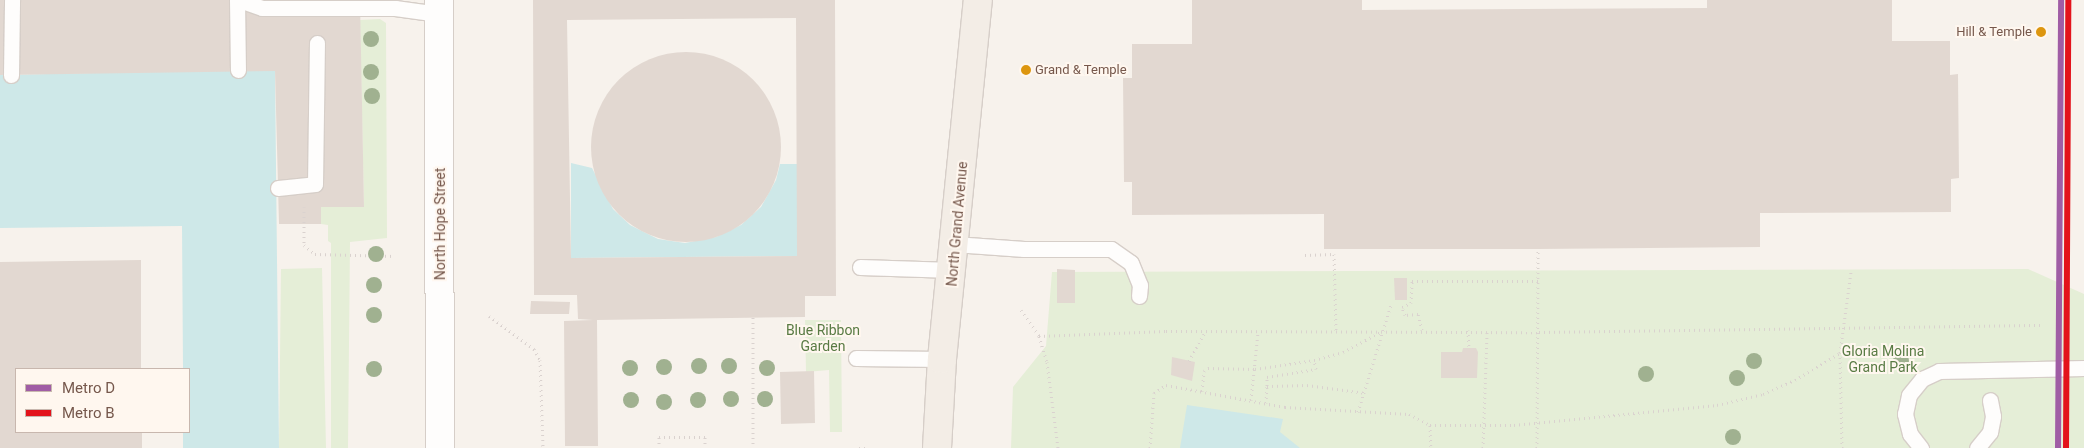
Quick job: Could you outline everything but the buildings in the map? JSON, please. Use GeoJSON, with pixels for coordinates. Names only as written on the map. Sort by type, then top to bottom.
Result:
{"type":"FeatureCollection","features":[{"type":"Feature","properties":{"kind":"main road","name":"North Grand Avenue"},"geometry":{"type":"LineString","coordinates":[[937,448],[942,359],[954,257],[978,0]]}},
{"type":"Feature","properties":{"kind":"main road","name":"North Hope Street"},"geometry":{"type":"LineString","coordinates":[[439,7],[440,448]]}},
{"type":"Feature","properties":{"kind":"lane"},"geometry":{"type":"LineString","coordinates":[[11,75],[12,0]]}},
{"type":"Feature","properties":{"kind":"lane"},"geometry":{"type":"LineString","coordinates":[[238,70],[238,0],[262,8],[439,7]]}},
{"type":"Feature","properties":{"kind":"lane"},"geometry":{"type":"LineString","coordinates":[[278,188],[315,184],[317,43]]}},
{"type":"Feature","properties":{"kind":"lane"},"geometry":{"type":"LineString","coordinates":[[860,267],[1024,249],[1111,249],[1131,263],[1140,284],[1139,296]]}},
{"type":"Feature","properties":{"kind":"lane"},"geometry":{"type":"LineString","coordinates":[[856,358],[942,359]]}},
{"type":"Feature","properties":{"kind":"lane"},"geometry":{"type":"LineString","coordinates":[[1921,448],[1910,434],[1905,414],[1909,396],[1922,379],[1939,371],[2084,368]]}},
{"type":"Feature","properties":{"kind":"lane"},"geometry":{"type":"LineString","coordinates":[[1977,448],[1990,432],[1993,416],[1990,400]]}},
{"type":"Feature","properties":{"kind":"path"},"geometry":{"type":"LineString","coordinates":[[304,225],[304,245],[315,254],[395,256]]}},
{"type":"Feature","properties":{"kind":"path"},"geometry":{"type":"LineString","coordinates":[[1537,448],[1538,249]]}},
{"type":"Feature","properties":{"kind":"path"},"geometry":{"type":"LineString","coordinates":[[1304,255],[1334,254],[1336,332]]}},
{"type":"Feature","properties":{"kind":"path"},"geometry":{"type":"LineString","coordinates":[[1842,448],[1840,353],[1851,272]]}},
{"type":"Feature","properties":{"kind":"path"},"geometry":{"type":"LineString","coordinates":[[1422,330],[1418,314],[1405,315],[1402,307],[1411,303],[1412,281],[1539,281]]}},
{"type":"Feature","properties":{"kind":"path"},"geometry":{"type":"LineString","coordinates":[[1358,412],[1391,305]]}},
{"type":"Feature","properties":{"kind":"path"},"geometry":{"type":"LineString","coordinates":[[1021,310],[1040,336],[1052,391],[1058,448]]}},
{"type":"Feature","properties":{"kind":"path"},"geometry":{"type":"LineString","coordinates":[[489,316],[534,348],[540,360],[543,448]]}},
{"type":"Feature","properties":{"kind":"path"},"geometry":{"type":"LineString","coordinates":[[753,448],[754,317]]}},
{"type":"Feature","properties":{"kind":"path"},"geometry":{"type":"LineString","coordinates":[[1040,336],[1206,332],[1468,330],[1539,332],[2040,325]]}},
{"type":"Feature","properties":{"kind":"path"},"geometry":{"type":"LineString","coordinates":[[1468,330],[1469,348]]}},
{"type":"Feature","properties":{"kind":"path"},"geometry":{"type":"LineString","coordinates":[[1202,391],[1204,371],[1208,368],[1255,369],[1314,360],[1343,352],[1383,331]]}},
{"type":"Feature","properties":{"kind":"path"},"geometry":{"type":"LineString","coordinates":[[1483,448],[1488,331]]}},
{"type":"Feature","properties":{"kind":"path"},"geometry":{"type":"LineString","coordinates":[[1189,361],[1206,332]]}},
{"type":"Feature","properties":{"kind":"path"},"geometry":{"type":"LineString","coordinates":[[1251,400],[1258,332]]}},
{"type":"Feature","properties":{"kind":"path"},"geometry":{"type":"LineString","coordinates":[[1150,448],[1154,393],[1159,387],[1202,391],[1266,403],[1358,412],[1409,414],[1430,425],[1536,423],[1717,405],[1762,394],[1795,380],[1840,353]]}},
{"type":"Feature","properties":{"kind":"path"},"geometry":{"type":"LineString","coordinates":[[1266,403],[1267,378],[1316,369],[1314,360]]}},
{"type":"Feature","properties":{"kind":"path"},"geometry":{"type":"LineString","coordinates":[[1267,386],[1307,385],[1365,393]]}},
{"type":"Feature","properties":{"kind":"path"},"geometry":{"type":"LineString","coordinates":[[1430,425],[1431,448]]}},
{"type":"Feature","properties":{"kind":"path"},"geometry":{"type":"LineString","coordinates":[[659,448],[659,437],[705,437],[705,448]]}},
{"type":"Feature","properties":{"kind":"path"},"geometry":{"type":"LineString","coordinates":[[859,448],[869,448]]}},
{"type":"Feature","properties":{"kind":"green space"},"geometry":{"type":"Polygon","coordinates":[[[380,19],[386,23],[387,238],[350,242],[348,448],[331,448],[331,243],[328,241],[328,225],[321,224],[321,207],[364,207],[360,20],[380,19]]]}},
{"type":"Feature","properties":{"kind":"green space"},"geometry":{"type":"Polygon","coordinates":[[[322,268],[326,448],[279,448],[281,269],[322,268]]]}},
{"type":"Feature","properties":{"kind":"green space","name":"Gloria Molina Grand Park"},"geometry":{"type":"Polygon","coordinates":[[[2028,269],[2084,294],[2084,448],[1011,448],[1013,387],[1046,346],[1052,272],[2028,269]]]}},
{"type":"Feature","properties":{"kind":"green space","name":"Blue Ribbon Garden"},"geometry":{"type":"Polygon","coordinates":[[[805,320],[841,320],[842,432],[830,432],[829,370],[806,372],[805,320]]]}},
{"type":"Feature","properties":{"kind":"water"},"geometry":{"type":"Polygon","coordinates":[[[238,70],[275,71],[279,448],[183,448],[183,433],[190,433],[190,368],[183,368],[182,226],[0,228],[0,75],[238,70]]]}},
{"type":"Feature","properties":{"kind":"water"},"geometry":{"type":"Polygon","coordinates":[[[571,163],[592,168],[613,209],[630,225],[658,239],[685,243],[716,237],[741,225],[761,207],[776,180],[780,164],[797,164],[797,256],[571,258],[571,163]]]}},
{"type":"Feature","properties":{"kind":"water"},"geometry":{"type":"Polygon","coordinates":[[[1187,405],[1283,419],[1280,432],[1300,448],[1180,448],[1187,405]]]}},
{"type":"Feature","properties":{"kind":"metro line","name":"D"},"geometry":{"type":"LineString","coordinates":[[2058,448],[2061,0]]}},
{"type":"Feature","properties":{"kind":"metro line","name":"B"},"geometry":{"type":"LineString","coordinates":[[2066,448],[2068,0]]}},
{"type":"Feature","properties":{"kind":"place","name":"Hill & Temple"},"geometry":{"type":"Point","coordinates":[2041,32]}},
{"type":"Feature","properties":{"kind":"place","name":"Grand & Temple"},"geometry":{"type":"Point","coordinates":[1026,70]}}]}
